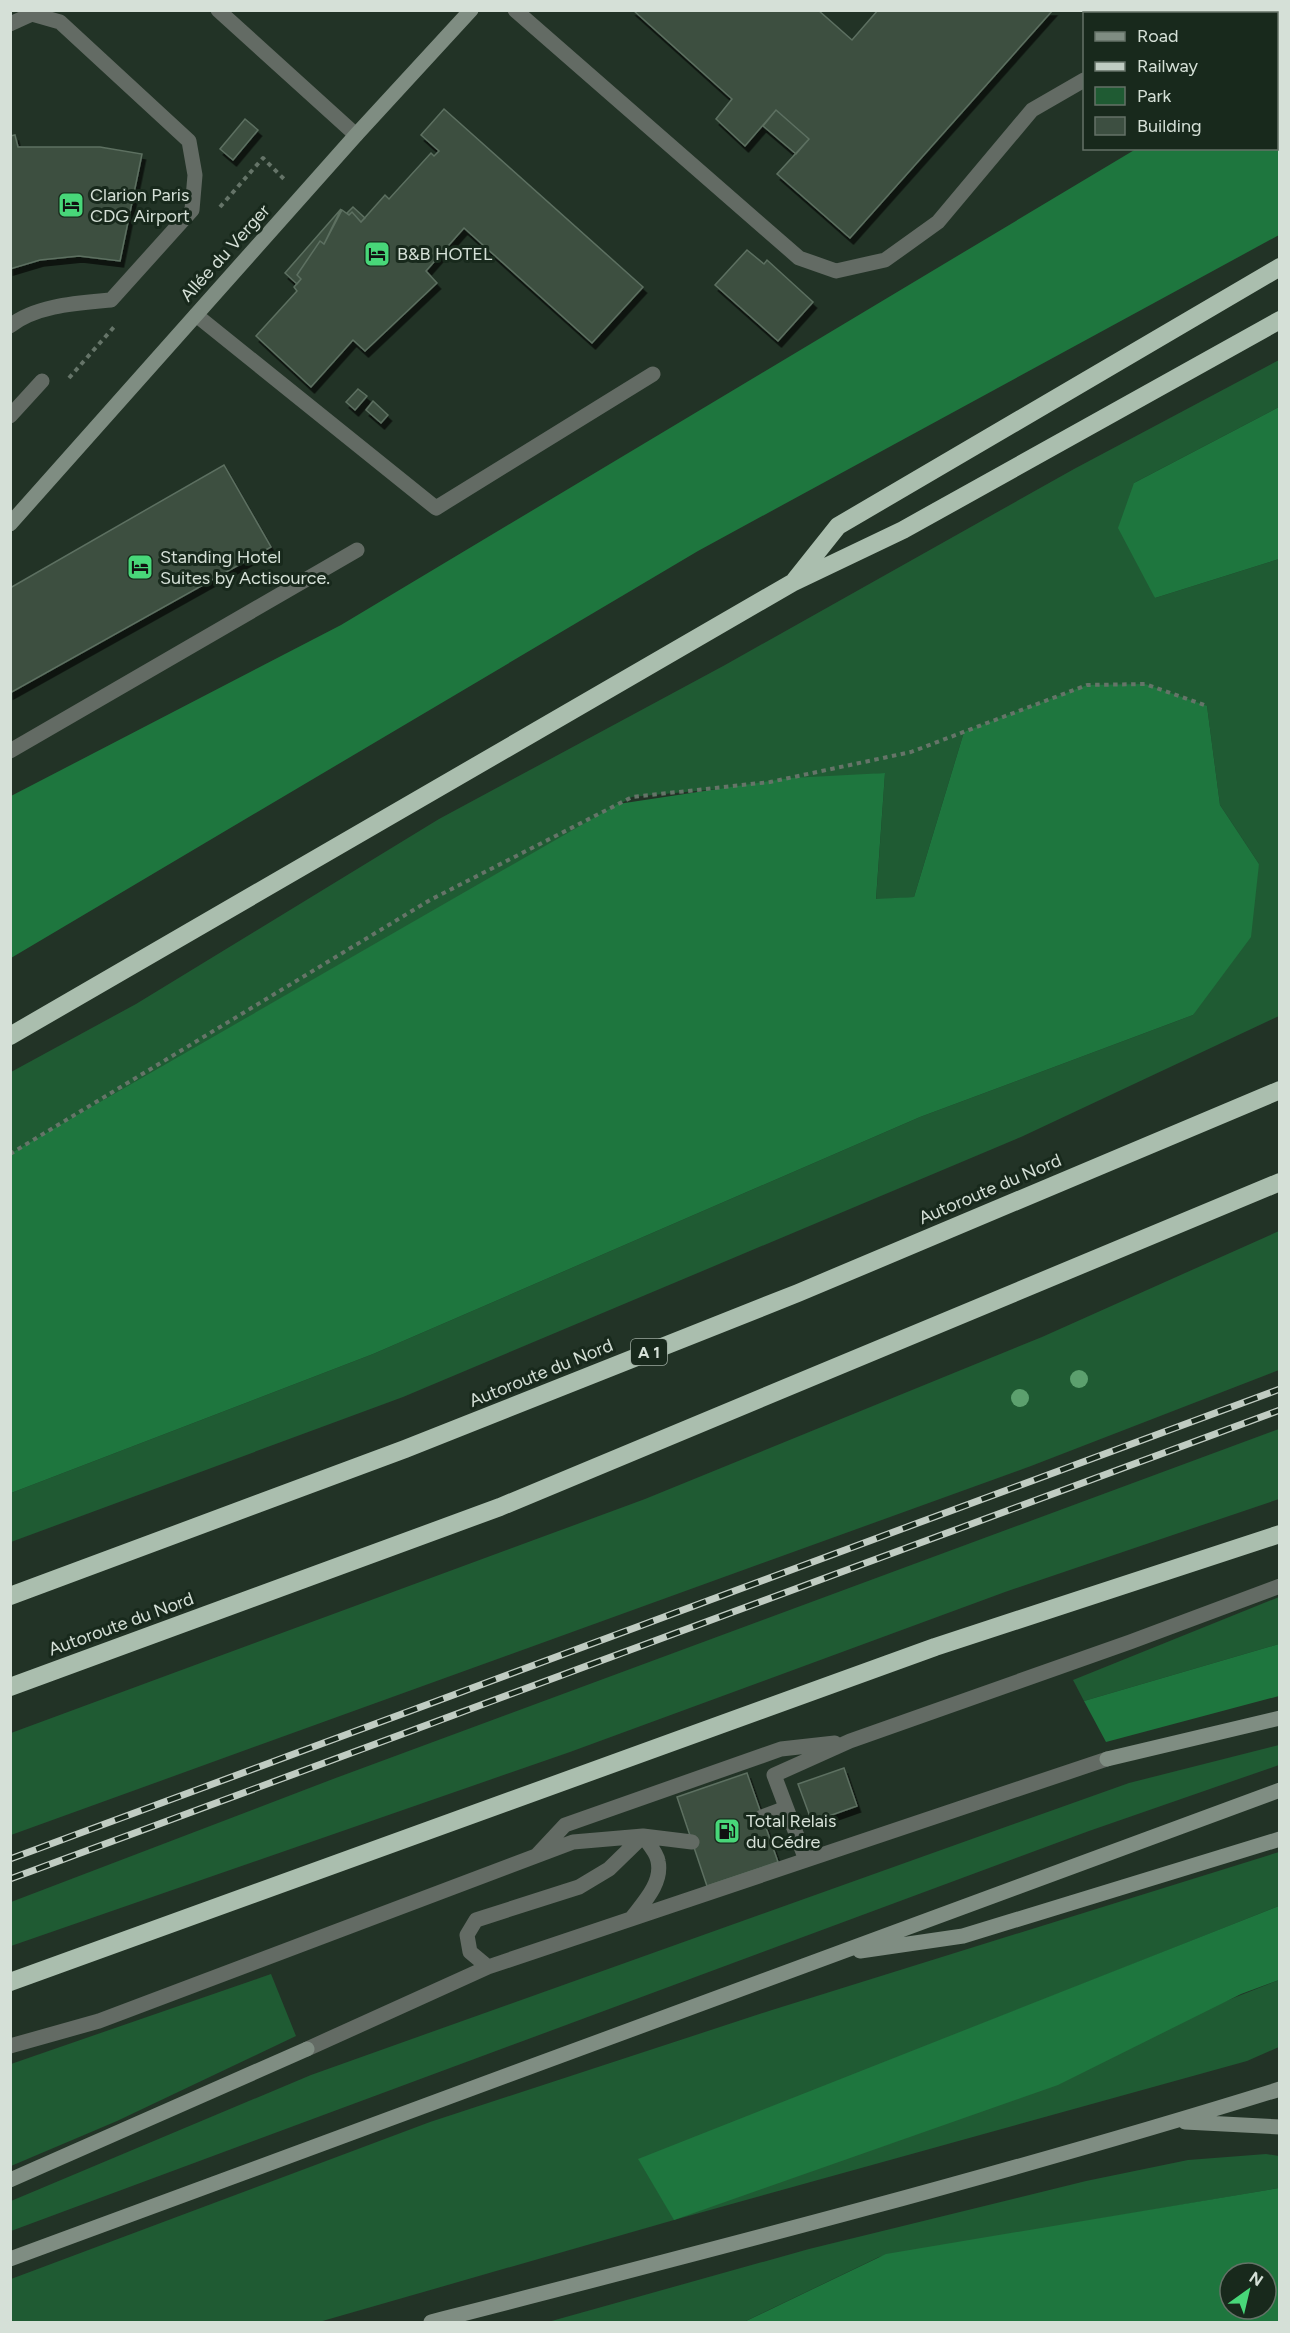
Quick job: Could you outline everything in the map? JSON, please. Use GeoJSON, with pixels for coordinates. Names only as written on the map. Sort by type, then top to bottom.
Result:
{"type":"FeatureCollection","features":[{"type":"Feature","properties":{"kind":"highway"},"geometry":{"type":"LineString","coordinates":[[792,583],[838,526],[1280,267]]}},
{"type":"Feature","properties":{"kind":"highway"},"geometry":{"type":"LineString","coordinates":[[10,1036],[792,583],[903,530],[1280,320]]}},
{"type":"Feature","properties":{"kind":"highway","name":"Autoroute du Nord"},"geometry":{"type":"LineString","coordinates":[[10,1596],[405,1449],[788,1297],[1280,1090]]}},
{"type":"Feature","properties":{"kind":"highway","name":"Autoroute du Nord"},"geometry":{"type":"LineString","coordinates":[[10,1688],[500,1507],[1280,1182]]}},
{"type":"Feature","properties":{"kind":"highway"},"geometry":{"type":"LineString","coordinates":[[10,1982],[935,1647],[1280,1534]]}},
{"type":"Feature","properties":{"kind":"street","name":"Allée du Verger"},"geometry":{"type":"LineString","coordinates":[[13,516],[471,10]]}},
{"type":"Feature","properties":{"kind":"street"},"geometry":{"type":"LineString","coordinates":[[1107,1759],[1280,1718]]}},
{"type":"Feature","properties":{"kind":"street"},"geometry":{"type":"LineString","coordinates":[[10,2259],[1280,1790]]}},
{"type":"Feature","properties":{"kind":"street"},"geometry":{"type":"LineString","coordinates":[[829,1955],[963,1936],[1280,1839]]}},
{"type":"Feature","properties":{"kind":"street"},"geometry":{"type":"LineString","coordinates":[[10,2180],[307,2049]]}},
{"type":"Feature","properties":{"kind":"street"},"geometry":{"type":"LineString","coordinates":[[431,2322],[663,2262],[1176,2121],[1280,2089]]}},
{"type":"Feature","properties":{"kind":"street"},"geometry":{"type":"LineString","coordinates":[[1176,2121],[1280,2127]]}},
{"type":"Feature","properties":{"kind":"lane"},"geometry":{"type":"LineString","coordinates":[[218,10],[356,135]]}},
{"type":"Feature","properties":{"kind":"lane"},"geometry":{"type":"LineString","coordinates":[[515,10],[799,258],[836,271],[885,260],[938,222],[1032,110],[1083,81]]}},
{"type":"Feature","properties":{"kind":"lane"},"geometry":{"type":"LineString","coordinates":[[10,24],[32,14],[60,22],[189,141],[195,175],[192,210],[111,300],[71,304],[20,318],[10,326]]}},
{"type":"Feature","properties":{"kind":"lane"},"geometry":{"type":"LineString","coordinates":[[196,315],[436,508],[654,374]]}},
{"type":"Feature","properties":{"kind":"lane"},"geometry":{"type":"LineString","coordinates":[[10,416],[42,381]]}},
{"type":"Feature","properties":{"kind":"lane"},"geometry":{"type":"LineString","coordinates":[[10,751],[357,550]]}},
{"type":"Feature","properties":{"kind":"lane"},"geometry":{"type":"LineString","coordinates":[[806,1860],[774,1775],[850,1741],[1130,1642],[1280,1586]]}},
{"type":"Feature","properties":{"kind":"lane"},"geometry":{"type":"LineString","coordinates":[[535,1857],[565,1826],[781,1749],[850,1741]]}},
{"type":"Feature","properties":{"kind":"lane"},"geometry":{"type":"LineString","coordinates":[[307,2049],[488,1967],[1107,1759]]}},
{"type":"Feature","properties":{"kind":"lane"},"geometry":{"type":"LineString","coordinates":[[762,1817],[786,1808]]}},
{"type":"Feature","properties":{"kind":"lane"},"geometry":{"type":"LineString","coordinates":[[631,1919],[648,1898],[658,1876],[658,1859],[644,1836]]}},
{"type":"Feature","properties":{"kind":"lane"},"geometry":{"type":"LineString","coordinates":[[488,1967],[470,1952],[467,1935],[476,1920],[579,1887],[609,1869],[644,1836]]}},
{"type":"Feature","properties":{"kind":"lane"},"geometry":{"type":"LineString","coordinates":[[10,2046],[99,2021],[573,1842],[644,1836],[692,1842]]}},
{"type":"Feature","properties":{"kind":"path"},"geometry":{"type":"LineString","coordinates":[[10,1154],[430,900],[632,797],[770,782],[911,752],[1087,685],[1145,684],[1207,706]]}},
{"type":"Feature","properties":{"kind":"green space"},"geometry":{"type":"Polygon","coordinates":[[[1278,61],[1279,235],[698,551],[11,958],[11,796],[341,625],[1134,150],[1278,150],[1278,61]]]}},
{"type":"Feature","properties":{"kind":"green space"},"geometry":{"type":"Polygon","coordinates":[[[1279,360],[1279,407],[1134,483],[1155,598],[1279,559],[1279,1016],[1021,1137],[403,1397],[11,1542],[11,1493],[373,1354],[920,1117],[1193,1015],[1259,864],[1220,805],[1207,706],[964,732],[914,897],[876,900],[885,773],[632,797],[11,1153],[11,1072],[136,1004],[439,819],[725,665],[1074,469],[1279,360]]]}},
{"type":"Feature","properties":{"kind":"green space"},"geometry":{"type":"Polygon","coordinates":[[[1279,407],[1279,559],[1155,598],[1118,528],[1134,483],[1279,407]]]}},
{"type":"Feature","properties":{"kind":"green space"},"geometry":{"type":"Polygon","coordinates":[[[1145,684],[1207,706],[1220,805],[1259,864],[1251,937],[1193,1015],[920,1117],[373,1354],[11,1493],[11,1153],[618,804],[791,778],[885,773],[876,899],[914,897],[964,732],[1087,685],[1145,684]]]}},
{"type":"Feature","properties":{"kind":"green space"},"geometry":{"type":"Polygon","coordinates":[[[1279,1231],[1279,1370],[1031,1466],[11,1835],[11,1733],[645,1499],[1042,1337],[1279,1231]]]}},
{"type":"Feature","properties":{"kind":"green space"},"geometry":{"type":"Polygon","coordinates":[[[1279,1429],[1279,1499],[1005,1592],[570,1752],[11,1946],[11,1902],[333,1779],[1279,1429]]]}},
{"type":"Feature","properties":{"kind":"green space"},"geometry":{"type":"Polygon","coordinates":[[[1279,1597],[1279,1644],[1084,1701],[1073,1680],[1279,1597]]]}},
{"type":"Feature","properties":{"kind":"green space"},"geometry":{"type":"Polygon","coordinates":[[[1279,1644],[1279,1696],[1106,1742],[1084,1701],[1279,1644]]]}},
{"type":"Feature","properties":{"kind":"green space"},"geometry":{"type":"Polygon","coordinates":[[[1279,1745],[1279,1765],[1089,1831],[11,2231],[11,2201],[311,2075],[1129,1783],[1279,1745]]]}},
{"type":"Feature","properties":{"kind":"green space"},"geometry":{"type":"Polygon","coordinates":[[[1279,1852],[1279,1906],[639,2160],[674,2219],[1279,1980],[1279,2047],[1247,2061],[674,2220],[319,2322],[11,2322],[11,2279],[430,2122],[772,2010],[1279,1852]]]}},
{"type":"Feature","properties":{"kind":"green space"},"geometry":{"type":"Polygon","coordinates":[[[1279,1906],[1279,1980],[1241,1994],[1058,2085],[674,2220],[638,2159],[1279,1906]]]}},
{"type":"Feature","properties":{"kind":"green space"},"geometry":{"type":"Polygon","coordinates":[[[271,1974],[296,2036],[117,2121],[11,2166],[11,2064],[271,1974]]]}},
{"type":"Feature","properties":{"kind":"green space"},"geometry":{"type":"Polygon","coordinates":[[[1266,2154],[1279,2156],[1279,2188],[879,2257],[744,2322],[548,2322],[809,2249],[1086,2181],[1188,2160],[1266,2154]]]}},
{"type":"Feature","properties":{"kind":"green space"},"geometry":{"type":"Polygon","coordinates":[[[1279,2188],[1279,2322],[744,2322],[886,2254],[1279,2188]]]}},
{"type":"Feature","properties":{"kind":"building"},"geometry":{"type":"Polygon","coordinates":[[[633,10],[818,10],[852,40],[878,10],[1053,10],[850,238],[777,174],[809,139],[776,110],[745,146],[716,119],[732,99],[633,10]]]}},
{"type":"Feature","properties":{"kind":"building","name":"B&B HOTEL"},"geometry":{"type":"Polygon","coordinates":[[[444,109],[643,287],[592,343],[464,228],[426,271],[437,283],[365,351],[353,340],[311,387],[256,336],[297,291],[294,287],[301,279],[297,275],[320,241],[324,244],[342,210],[349,215],[352,212],[361,222],[385,195],[389,199],[431,153],[434,156],[439,151],[421,135],[444,109]]]}},
{"type":"Feature","properties":{"kind":"building"},"geometry":{"type":"Polygon","coordinates":[[[776,110],[809,139],[796,154],[763,126],[776,110]]]}},
{"type":"Feature","properties":{"kind":"building"},"geometry":{"type":"Polygon","coordinates":[[[245,119],[258,130],[233,160],[220,149],[245,119]]]}},
{"type":"Feature","properties":{"kind":"building","name":"Clarion Paris CDG Airport"},"geometry":{"type":"Polygon","coordinates":[[[15,135],[18,147],[100,147],[142,154],[120,261],[79,256],[40,260],[10,269],[10,136],[15,135]]]}},
{"type":"Feature","properties":{"kind":"building"},"geometry":{"type":"Polygon","coordinates":[[[353,207],[365,218],[361,222],[352,212],[349,215],[347,213],[353,207]]]}},
{"type":"Feature","properties":{"kind":"building"},"geometry":{"type":"Polygon","coordinates":[[[341,209],[324,244],[320,241],[297,275],[301,279],[297,284],[285,273],[341,209]]]}},
{"type":"Feature","properties":{"kind":"building"},"geometry":{"type":"Polygon","coordinates":[[[747,250],[764,264],[767,260],[813,302],[778,341],[715,285],[747,250]]]}},
{"type":"Feature","properties":{"kind":"building"},"geometry":{"type":"Polygon","coordinates":[[[358,389],[367,396],[355,410],[346,402],[358,389]]]}},
{"type":"Feature","properties":{"kind":"building"},"geometry":{"type":"Polygon","coordinates":[[[373,401],[388,415],[381,423],[366,410],[373,401]]]}},
{"type":"Feature","properties":{"kind":"building","name":"Standing Hotel Suites by Actisource."},"geometry":{"type":"Polygon","coordinates":[[[224,465],[271,547],[10,693],[10,588],[224,465]]]}},
{"type":"Feature","properties":{"kind":"building"},"geometry":{"type":"Polygon","coordinates":[[[844,1768],[857,1806],[812,1822],[798,1784],[844,1768]]]}},
{"type":"Feature","properties":{"kind":"building"},"geometry":{"type":"Polygon","coordinates":[[[747,1773],[778,1862],[707,1886],[677,1797],[747,1773]]]}},
{"type":"Feature","properties":{"kind":"railway"},"geometry":{"type":"LineString","coordinates":[[10,1859],[1280,1389]]}},
{"type":"Feature","properties":{"kind":"railway"},"geometry":{"type":"LineString","coordinates":[[10,1879],[1280,1410]]}},
{"type":"Feature","properties":{"kind":"place","name":"Clarion Paris CDG Airport"},"geometry":{"type":"Point","coordinates":[71,205]}},
{"type":"Feature","properties":{"kind":"place","name":"B&B HOTEL"},"geometry":{"type":"Point","coordinates":[377,254]}},
{"type":"Feature","properties":{"kind":"place","name":"Standing Hotel Suites by Actisource."},"geometry":{"type":"Point","coordinates":[140,567]}},
{"type":"Feature","properties":{"kind":"place","name":"Total Relais du Cédre"},"geometry":{"type":"Point","coordinates":[727,1831]}}]}
